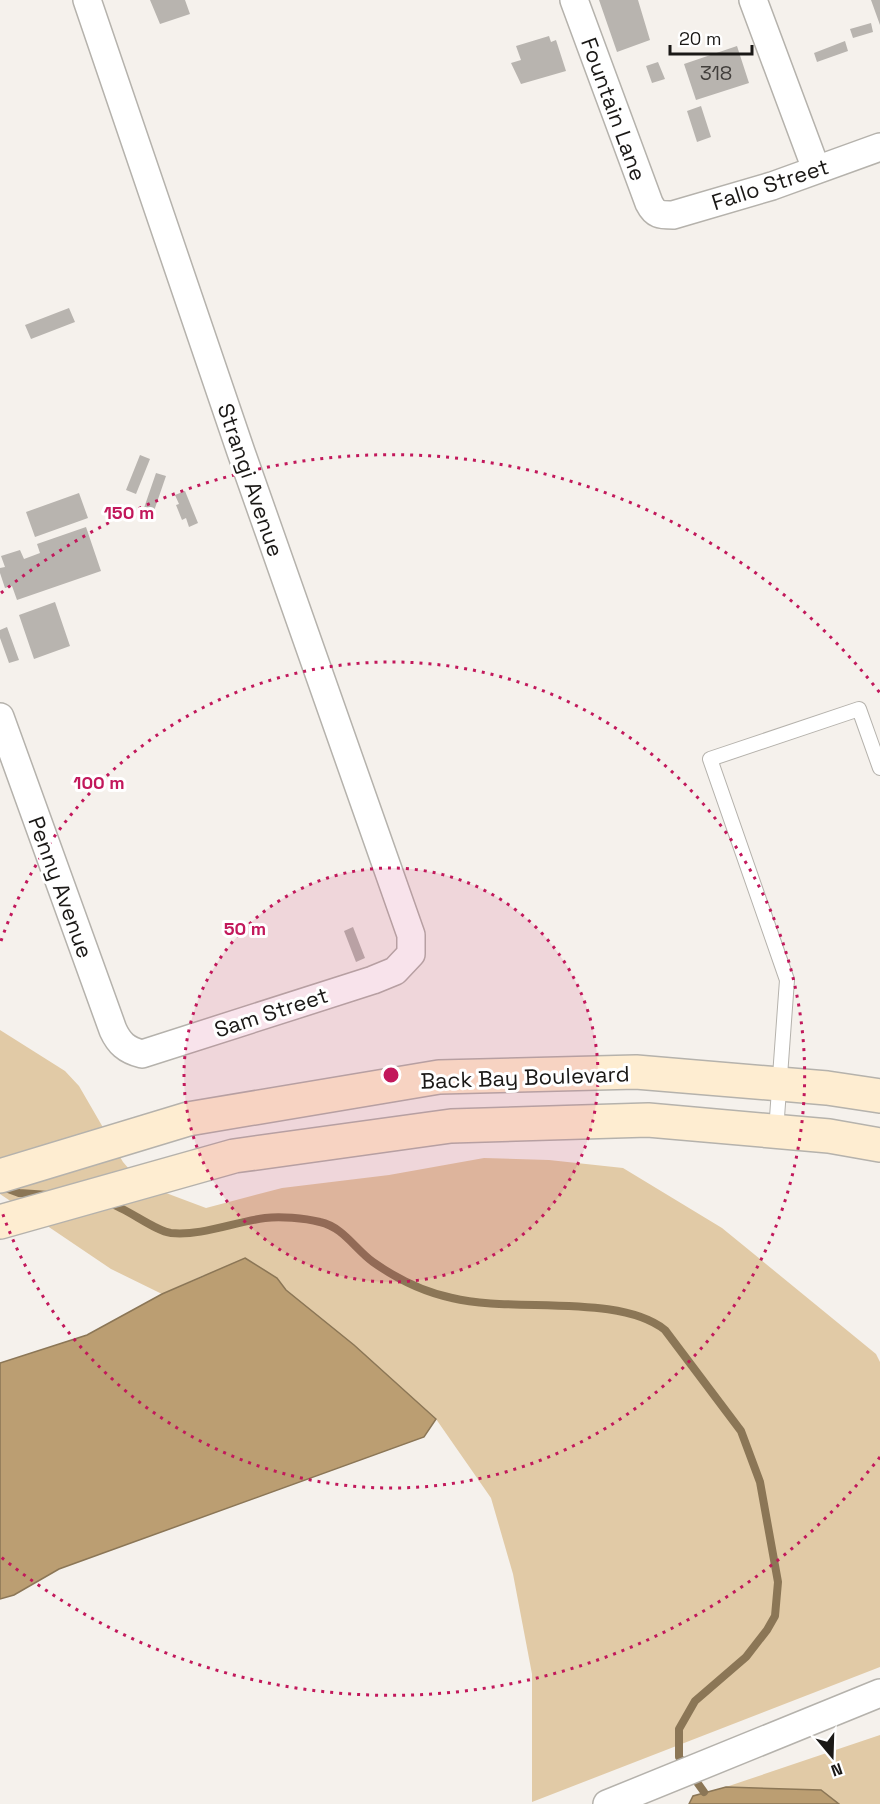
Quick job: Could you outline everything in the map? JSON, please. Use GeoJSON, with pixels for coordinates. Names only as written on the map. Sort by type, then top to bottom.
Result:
{"type":"FeatureCollection","features":[{"type":"Feature","properties":{"kind":"main road","name":"Back Bay Boulevard"},"geometry":{"type":"LineString","coordinates":[[0,1176],[188,1119],[439,1077],[636,1072],[781,1084],[880,1096]]}},
{"type":"Feature","properties":{"kind":"main road","name":"Back Bay Boulevard"},"geometry":{"type":"LineString","coordinates":[[0,1222],[197,1164],[234,1156],[451,1126],[648,1120],[829,1136],[880,1145]]}},
{"type":"Feature","properties":{"kind":"street","name":"Strangi Avenue"},"geometry":{"type":"LineString","coordinates":[[87,0],[241,452],[411,935],[411,954],[408,958]]}},
{"type":"Feature","properties":{"kind":"street","name":"Fountain Lane"},"geometry":{"type":"LineString","coordinates":[[574,0],[649,203],[658,215]]}},
{"type":"Feature","properties":{"kind":"street"},"geometry":{"type":"LineString","coordinates":[[753,0],[816,169]]}},
{"type":"Feature","properties":{"kind":"street","name":"Fallo Street"},"geometry":{"type":"LineString","coordinates":[[658,215],[684,212],[772,186],[880,147]]}},
{"type":"Feature","properties":{"kind":"street","name":"Penny Avenue"},"geometry":{"type":"LineString","coordinates":[[0,717],[112,1029],[118,1040],[130,1051]]}},
{"type":"Feature","properties":{"kind":"street","name":"Sam Street"},"geometry":{"type":"LineString","coordinates":[[130,1051],[141,1054],[373,980],[395,971],[408,958]]}},
{"type":"Feature","properties":{"kind":"street"},"geometry":{"type":"LineString","coordinates":[[607,1804],[880,1693]]}},
{"type":"Feature","properties":{"kind":"lane"},"geometry":{"type":"LineString","coordinates":[[776,1131],[787,980],[710,759],[859,709],[880,768]]}},
{"type":"Feature","properties":{"kind":"shaded area"},"geometry":{"type":"Polygon","coordinates":[[[0,1030],[65,1071],[79,1086],[123,1162],[142,1184],[206,1208],[282,1188],[389,1175],[484,1158],[549,1160],[623,1168],[722,1228],[876,1354],[880,1362],[880,1667],[532,1802],[532,1674],[513,1574],[491,1498],[436,1419],[286,1290],[277,1278],[204,1275],[162,1294],[111,1269],[0,1194],[0,1030]]]}},
{"type":"Feature","properties":{"kind":"shaded area"},"geometry":{"type":"Polygon","coordinates":[[[245,1258],[277,1278],[286,1290],[354,1345],[436,1419],[424,1437],[59,1569],[14,1595],[0,1599],[0,1363],[87,1335],[162,1294],[245,1258]]]}},
{"type":"Feature","properties":{"kind":"shaded area"},"geometry":{"type":"Polygon","coordinates":[[[880,1735],[880,1804],[839,1804],[821,1790],[726,1787],[880,1735]]]}},
{"type":"Feature","properties":{"kind":"shaded area"},"geometry":{"type":"Polygon","coordinates":[[[726,1787],[821,1790],[839,1804],[689,1804],[693,1796],[726,1787]]]}},
{"type":"Feature","properties":{"kind":"building"},"geometry":{"type":"Polygon","coordinates":[[[150,0],[185,0],[190,14],[160,24],[150,0]]]}},
{"type":"Feature","properties":{"kind":"building"},"geometry":{"type":"Polygon","coordinates":[[[599,0],[638,0],[650,40],[617,52],[599,0]]]}},
{"type":"Feature","properties":{"kind":"building"},"geometry":{"type":"Polygon","coordinates":[[[871,0],[880,0],[880,25],[871,0]]]}},
{"type":"Feature","properties":{"kind":"building"},"geometry":{"type":"Polygon","coordinates":[[[871,23],[873,32],[853,38],[850,29],[871,23]]]}},
{"type":"Feature","properties":{"kind":"building"},"geometry":{"type":"Polygon","coordinates":[[[549,36],[551,42],[556,40],[566,71],[521,84],[511,63],[521,60],[516,46],[549,36]]]}},
{"type":"Feature","properties":{"kind":"building"},"geometry":{"type":"Polygon","coordinates":[[[845,41],[848,51],[817,62],[814,53],[845,41]]]}},
{"type":"Feature","properties":{"kind":"building"},"geometry":{"type":"Polygon","coordinates":[[[737,46],[749,83],[696,100],[684,64],[737,46]]]}},
{"type":"Feature","properties":{"kind":"building"},"geometry":{"type":"Polygon","coordinates":[[[658,62],[665,79],[652,83],[646,66],[658,62]]]}},
{"type":"Feature","properties":{"kind":"building"},"geometry":{"type":"Polygon","coordinates":[[[701,106],[711,137],[697,142],[687,111],[701,106]]]}},
{"type":"Feature","properties":{"kind":"building"},"geometry":{"type":"Polygon","coordinates":[[[69,308],[75,322],[31,339],[25,325],[69,308]]]}},
{"type":"Feature","properties":{"kind":"building"},"geometry":{"type":"Polygon","coordinates":[[[140,455],[150,459],[136,494],[126,490],[140,455]]]}},
{"type":"Feature","properties":{"kind":"building"},"geometry":{"type":"Polygon","coordinates":[[[156,473],[166,476],[154,511],[144,508],[156,473]]]}},
{"type":"Feature","properties":{"kind":"building"},"geometry":{"type":"Polygon","coordinates":[[[185,491],[198,523],[189,527],[186,518],[182,520],[176,505],[179,504],[175,495],[185,491]]]}},
{"type":"Feature","properties":{"kind":"building"},"geometry":{"type":"Polygon","coordinates":[[[79,493],[88,518],[35,537],[26,512],[79,493]]]}},
{"type":"Feature","properties":{"kind":"building"},"geometry":{"type":"Polygon","coordinates":[[[86,527],[101,571],[17,600],[12,586],[5,588],[0,573],[0,568],[5,567],[1,556],[20,550],[24,559],[40,553],[37,544],[86,527]]]}},
{"type":"Feature","properties":{"kind":"building"},"geometry":{"type":"Polygon","coordinates":[[[55,602],[70,646],[34,659],[19,615],[55,602]]]}},
{"type":"Feature","properties":{"kind":"building"},"geometry":{"type":"Polygon","coordinates":[[[7,627],[19,660],[9,663],[0,638],[0,630],[7,627]]]}},
{"type":"Feature","properties":{"kind":"building"},"geometry":{"type":"Polygon","coordinates":[[[353,927],[365,958],[356,962],[344,931],[353,927]]]}},
{"type":"Feature","properties":{"kind":"waterway"},"geometry":{"type":"LineString","coordinates":[[3,1187],[19,1193],[49,1195]]}},
{"type":"Feature","properties":{"kind":"waterway"},"geometry":{"type":"LineString","coordinates":[[109,1203],[171,1233],[194,1232],[271,1217],[307,1219],[328,1225],[342,1233],[366,1257],[382,1268],[431,1292],[476,1302],[564,1306],[621,1312],[645,1319],[665,1330],[741,1431],[760,1482],[778,1582],[775,1616],[767,1630],[746,1657],[695,1701],[679,1729],[679,1757],[704,1792]]}}]}
